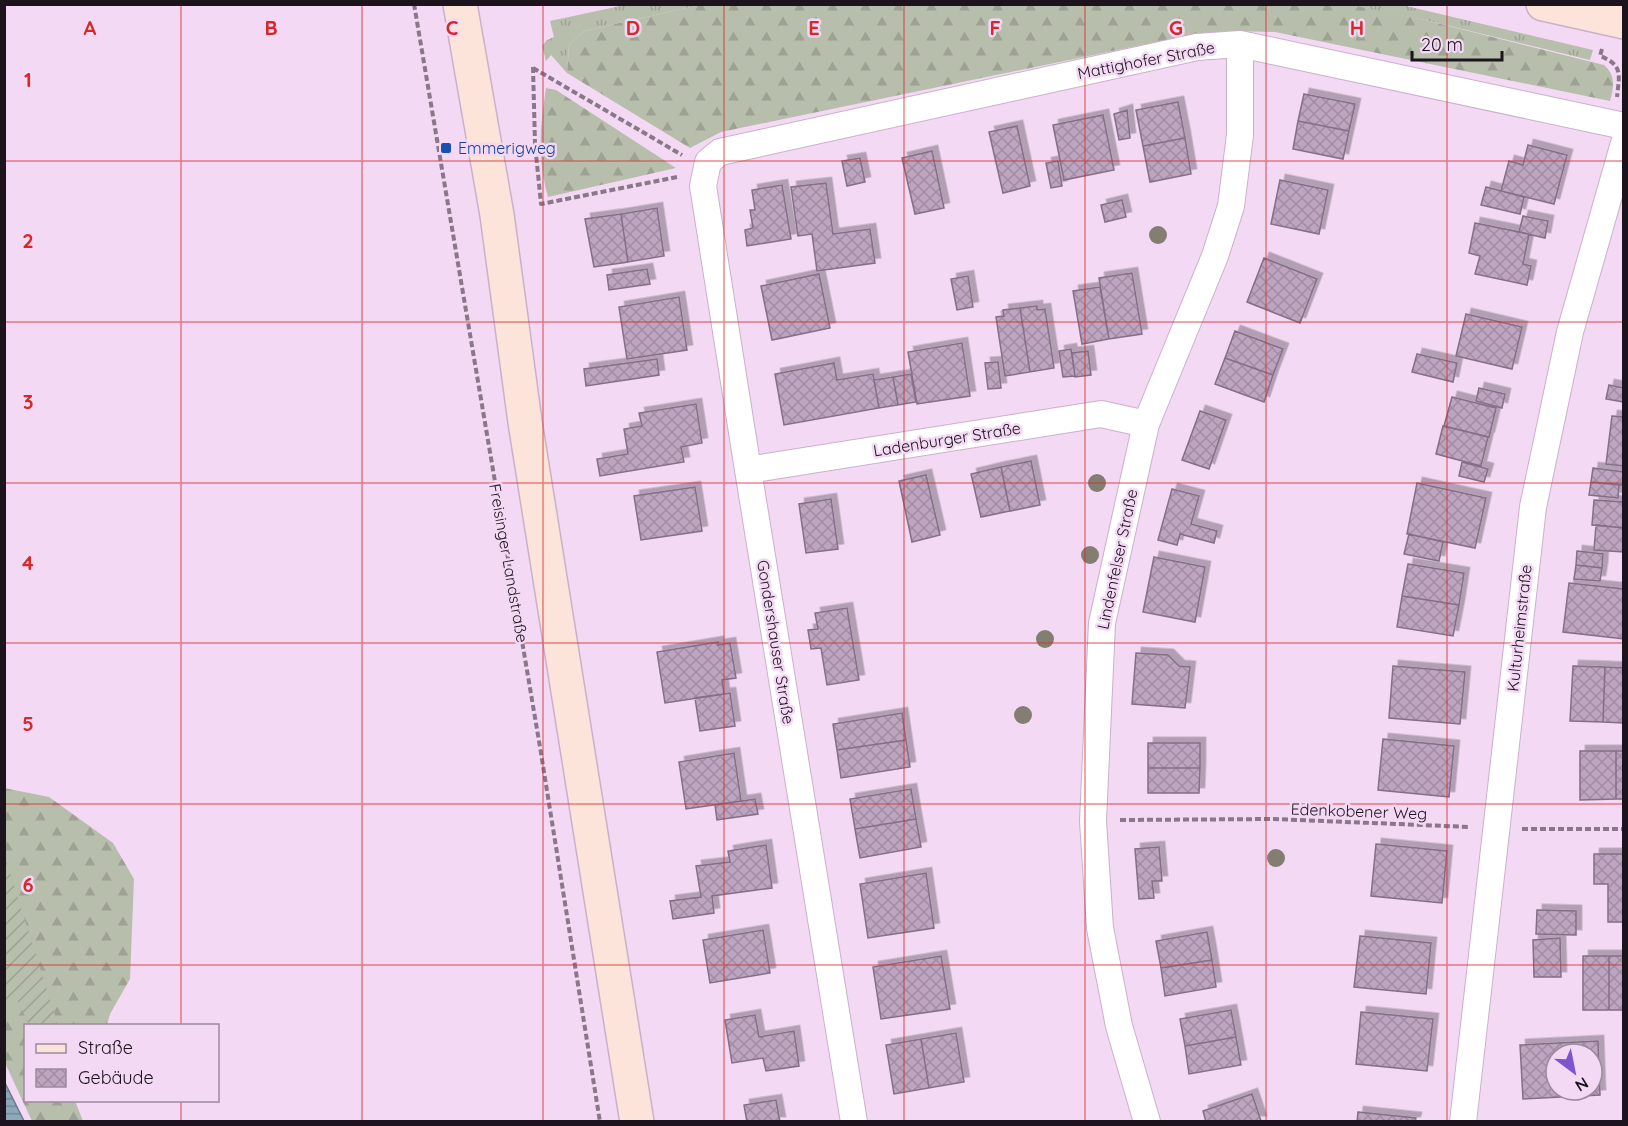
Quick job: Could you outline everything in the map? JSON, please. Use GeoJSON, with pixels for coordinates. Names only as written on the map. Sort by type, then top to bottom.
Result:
{"type":"FeatureCollection","features":[{"type":"Feature","properties":{"kind":"main road"},"geometry":{"type":"LineString","coordinates":[[1543,4],[1616,20]]}},
{"type":"Feature","properties":{"kind":"main road"},"geometry":{"type":"LineString","coordinates":[[461,5],[497,215],[527,434],[638,1122]]}},
{"type":"Feature","properties":{"kind":"street","name":"Mattighofer Straße"},"geometry":{"type":"LineString","coordinates":[[708,162],[720,152],[1197,47],[1240,44],[1622,116]]}},
{"type":"Feature","properties":{"kind":"street","name":"Lindenfelser Straße"},"geometry":{"type":"LineString","coordinates":[[1147,1122],[1119,1026],[1100,928],[1093,821],[1102,623],[1146,424],[1215,256],[1231,206],[1240,135],[1240,44]]}},
{"type":"Feature","properties":{"kind":"street","name":"Kulturheimstraße"},"geometry":{"type":"LineString","coordinates":[[1463,1122],[1533,507],[1569,332],[1623,143]]}},
{"type":"Feature","properties":{"kind":"street","name":"Gondershauser Straße"},"geometry":{"type":"LineString","coordinates":[[708,162],[703,186],[854,1122]]}},
{"type":"Feature","properties":{"kind":"street","name":"Ladenburger Straße"},"geometry":{"type":"LineString","coordinates":[[747,470],[1101,414],[1146,424]]}},
{"type":"Feature","properties":{"kind":"path","name":"Freisinger Landstraße"},"geometry":{"type":"LineString","coordinates":[[414,4],[542,758],[600,1122]]}},
{"type":"Feature","properties":{"kind":"path"},"geometry":{"type":"LineString","coordinates":[[1616,20],[1600,56],[1612,60],[1619,71],[1617,98],[1622,116]]}},
{"type":"Feature","properties":{"kind":"path"},"geometry":{"type":"LineString","coordinates":[[533,67],[689,159],[708,162],[682,176],[541,204],[535,144],[533,67]]}},
{"type":"Feature","properties":{"kind":"path","name":"Edenkobener Weg"},"geometry":{"type":"LineString","coordinates":[[1093,821],[1274,819],[1496,828],[1623,829]]}},
{"type":"Feature","properties":{"kind":"green space"},"geometry":{"type":"Polygon","coordinates":[[[1346,4],[1425,20],[1604,65],[1611,73],[1613,82],[1610,101],[1275,32],[1229,31],[1195,34],[721,132],[690,148],[567,73],[569,45],[584,31],[700,5],[1346,4]]]}},
{"type":"Feature","properties":{"kind":"green space"},"geometry":{"type":"Polygon","coordinates":[[[625,5],[700,5],[584,31],[569,45],[567,73],[551,55],[546,61],[542,46],[554,37],[550,21],[625,5]]]}},
{"type":"Feature","properties":{"kind":"green space"},"geometry":{"type":"Polygon","coordinates":[[[1346,5],[1402,5],[1593,50],[1590,60],[1425,20],[1346,5]]]}},
{"type":"Feature","properties":{"kind":"green space"},"geometry":{"type":"Polygon","coordinates":[[[546,88],[556,90],[676,168],[548,197],[541,156],[542,117],[546,88]]]}},
{"type":"Feature","properties":{"kind":"green space"},"geometry":{"type":"Polygon","coordinates":[[[4,788],[49,797],[113,843],[134,879],[130,979],[110,1014],[107,1024],[24,1024],[24,1102],[75,1102],[83,1121],[32,1121],[5,1063],[4,788]]]}},
{"type":"Feature","properties":{"kind":"green space"},"geometry":{"type":"Polygon","coordinates":[[[5,857],[58,1024],[29,1024],[17,999],[5,1004],[5,857]]]}},
{"type":"Feature","properties":{"kind":"water"},"geometry":{"type":"Polygon","coordinates":[[[5,1083],[24,1121],[5,1121],[5,1083]]]}},
{"type":"Feature","properties":{"kind":"building"},"geometry":{"type":"Polygon","coordinates":[[[1304,94],[1355,104],[1349,131],[1298,121],[1304,94]]]}},
{"type":"Feature","properties":{"kind":"building"},"geometry":{"type":"Polygon","coordinates":[[[1178,102],[1185,138],[1143,146],[1136,110],[1178,102]]]}},
{"type":"Feature","properties":{"kind":"building"},"geometry":{"type":"Polygon","coordinates":[[[1127,110],[1130,138],[1119,140],[1114,114],[1127,110]]]}},
{"type":"Feature","properties":{"kind":"building"},"geometry":{"type":"Polygon","coordinates":[[[1103,115],[1114,170],[1064,180],[1053,125],[1103,115]]]}},
{"type":"Feature","properties":{"kind":"building"},"geometry":{"type":"Polygon","coordinates":[[[1298,121],[1349,131],[1343,159],[1293,149],[1298,121]]]}},
{"type":"Feature","properties":{"kind":"building"},"geometry":{"type":"Polygon","coordinates":[[[1017,126],[1030,186],[1003,193],[989,132],[1017,126]]]}},
{"type":"Feature","properties":{"kind":"building"},"geometry":{"type":"Polygon","coordinates":[[[1185,138],[1191,174],[1150,182],[1143,146],[1185,138]]]}},
{"type":"Feature","properties":{"kind":"building"},"geometry":{"type":"Polygon","coordinates":[[[1528,145],[1567,155],[1554,204],[1501,191],[1509,161],[1523,165],[1528,145]]]}},
{"type":"Feature","properties":{"kind":"building"},"geometry":{"type":"Polygon","coordinates":[[[932,151],[944,208],[915,214],[902,158],[932,151]]]}},
{"type":"Feature","properties":{"kind":"building"},"geometry":{"type":"Polygon","coordinates":[[[860,158],[865,182],[847,186],[842,161],[860,158]]]}},
{"type":"Feature","properties":{"kind":"building"},"geometry":{"type":"Polygon","coordinates":[[[1058,161],[1062,186],[1051,188],[1046,163],[1058,161]]]}},
{"type":"Feature","properties":{"kind":"building"},"geometry":{"type":"Polygon","coordinates":[[[1280,180],[1328,190],[1319,234],[1271,224],[1280,180]]]}},
{"type":"Feature","properties":{"kind":"building"},"geometry":{"type":"Polygon","coordinates":[[[826,183],[833,234],[870,229],[875,263],[817,271],[812,234],[798,236],[791,187],[826,183]]]}},
{"type":"Feature","properties":{"kind":"building"},"geometry":{"type":"Polygon","coordinates":[[[782,185],[791,239],[747,246],[745,230],[753,228],[750,210],[755,210],[752,190],[782,185]]]}},
{"type":"Feature","properties":{"kind":"building"},"geometry":{"type":"Polygon","coordinates":[[[1486,187],[1524,197],[1520,214],[1481,205],[1486,187]]]}},
{"type":"Feature","properties":{"kind":"building"},"geometry":{"type":"Polygon","coordinates":[[[1122,200],[1126,217],[1105,222],[1101,205],[1122,200]]]}},
{"type":"Feature","properties":{"kind":"building"},"geometry":{"type":"Polygon","coordinates":[[[657,208],[664,256],[628,262],[621,214],[657,208]]]}},
{"type":"Feature","properties":{"kind":"building"},"geometry":{"type":"Polygon","coordinates":[[[621,214],[628,262],[594,267],[585,219],[621,214]]]}},
{"type":"Feature","properties":{"kind":"building"},"geometry":{"type":"Polygon","coordinates":[[[1523,216],[1548,221],[1545,238],[1519,232],[1523,216]]]}},
{"type":"Feature","properties":{"kind":"building"},"geometry":{"type":"Polygon","coordinates":[[[1475,223],[1529,234],[1523,264],[1531,266],[1527,285],[1475,274],[1480,256],[1469,253],[1475,223]]]}},
{"type":"Feature","properties":{"kind":"building"},"geometry":{"type":"Polygon","coordinates":[[[1264,258],[1317,279],[1300,323],[1247,302],[1264,258]]]}},
{"type":"Feature","properties":{"kind":"building"},"geometry":{"type":"Polygon","coordinates":[[[647,269],[650,284],[609,290],[607,275],[647,269]]]}},
{"type":"Feature","properties":{"kind":"building"},"geometry":{"type":"Polygon","coordinates":[[[1132,273],[1142,334],[1109,339],[1099,278],[1132,273]]]}},
{"type":"Feature","properties":{"kind":"building"},"geometry":{"type":"Polygon","coordinates":[[[819,274],[830,328],[772,340],[761,286],[819,274]]]}},
{"type":"Feature","properties":{"kind":"building"},"geometry":{"type":"Polygon","coordinates":[[[968,276],[973,307],[957,310],[951,279],[968,276]]]}},
{"type":"Feature","properties":{"kind":"building"},"geometry":{"type":"Polygon","coordinates":[[[1100,287],[1109,339],[1082,344],[1073,291],[1100,287]]]}},
{"type":"Feature","properties":{"kind":"building"},"geometry":{"type":"Polygon","coordinates":[[[679,297],[687,350],[627,359],[619,307],[679,297]]]}},
{"type":"Feature","properties":{"kind":"building"},"geometry":{"type":"Polygon","coordinates":[[[1037,306],[1037,310],[1045,309],[1054,368],[1030,372],[1020,308],[1037,306]]]}},
{"type":"Feature","properties":{"kind":"building"},"geometry":{"type":"Polygon","coordinates":[[[1020,308],[1030,372],[1005,376],[996,317],[1004,316],[1003,310],[1020,308]]]}},
{"type":"Feature","properties":{"kind":"building"},"geometry":{"type":"Polygon","coordinates":[[[1466,314],[1522,327],[1512,369],[1456,356],[1466,314]]]}},
{"type":"Feature","properties":{"kind":"building"},"geometry":{"type":"Polygon","coordinates":[[[1235,331],[1283,349],[1273,375],[1225,358],[1235,331]]]}},
{"type":"Feature","properties":{"kind":"building"},"geometry":{"type":"Polygon","coordinates":[[[962,343],[970,396],[917,404],[908,352],[962,343]]]}},
{"type":"Feature","properties":{"kind":"building"},"geometry":{"type":"Polygon","coordinates":[[[1071,349],[1075,376],[1063,377],[1059,351],[1071,349]]]}},
{"type":"Feature","properties":{"kind":"building"},"geometry":{"type":"Polygon","coordinates":[[[1088,351],[1091,375],[1075,377],[1072,353],[1088,351]]]}},
{"type":"Feature","properties":{"kind":"building"},"geometry":{"type":"Polygon","coordinates":[[[1417,354],[1457,363],[1453,382],[1412,372],[1417,354]]]}},
{"type":"Feature","properties":{"kind":"building"},"geometry":{"type":"Polygon","coordinates":[[[1225,358],[1273,375],[1264,402],[1215,384],[1225,358]]]}},
{"type":"Feature","properties":{"kind":"building"},"geometry":{"type":"Polygon","coordinates":[[[657,359],[659,375],[586,386],[584,369],[657,359]]]}},
{"type":"Feature","properties":{"kind":"building"},"geometry":{"type":"Polygon","coordinates":[[[998,362],[1001,388],[988,389],[985,363],[998,362]]]}},
{"type":"Feature","properties":{"kind":"building"},"geometry":{"type":"Polygon","coordinates":[[[834,363],[837,380],[873,374],[879,408],[784,425],[775,374],[834,363]]]}},
{"type":"Feature","properties":{"kind":"building"},"geometry":{"type":"Polygon","coordinates":[[[911,374],[916,402],[898,405],[893,377],[911,374]]]}},
{"type":"Feature","properties":{"kind":"building"},"geometry":{"type":"Polygon","coordinates":[[[893,377],[898,405],[879,408],[874,380],[893,377]]]}},
{"type":"Feature","properties":{"kind":"building"},"geometry":{"type":"Polygon","coordinates":[[[1609,385],[1624,388],[1624,402],[1606,399],[1609,385]]]}},
{"type":"Feature","properties":{"kind":"building"},"geometry":{"type":"Polygon","coordinates":[[[1479,388],[1505,394],[1502,408],[1476,401],[1479,388]]]}},
{"type":"Feature","properties":{"kind":"building"},"geometry":{"type":"Polygon","coordinates":[[[1452,397],[1496,408],[1489,437],[1444,426],[1452,397]]]}},
{"type":"Feature","properties":{"kind":"building"},"geometry":{"type":"Polygon","coordinates":[[[696,404],[702,443],[681,447],[684,462],[600,476],[597,459],[628,454],[624,429],[642,426],[639,413],[696,404]]]}},
{"type":"Feature","properties":{"kind":"building"},"geometry":{"type":"Polygon","coordinates":[[[1200,411],[1226,420],[1209,469],[1182,460],[1200,411]]]}},
{"type":"Feature","properties":{"kind":"building"},"geometry":{"type":"Polygon","coordinates":[[[1612,416],[1624,417],[1624,466],[1606,464],[1612,416]]]}},
{"type":"Feature","properties":{"kind":"building"},"geometry":{"type":"Polygon","coordinates":[[[1443,426],[1488,437],[1481,466],[1436,454],[1443,426]]]}},
{"type":"Feature","properties":{"kind":"building"},"geometry":{"type":"Polygon","coordinates":[[[1031,461],[1040,505],[1010,511],[1001,467],[1031,461]]]}},
{"type":"Feature","properties":{"kind":"building"},"geometry":{"type":"Polygon","coordinates":[[[1462,462],[1488,469],[1484,482],[1459,476],[1462,462]]]}},
{"type":"Feature","properties":{"kind":"building"},"geometry":{"type":"Polygon","coordinates":[[[1001,467],[1010,511],[981,517],[971,474],[1001,467]]]}},
{"type":"Feature","properties":{"kind":"building"},"geometry":{"type":"Polygon","coordinates":[[[1593,468],[1624,472],[1624,485],[1591,482],[1593,468]]]}},
{"type":"Feature","properties":{"kind":"building"},"geometry":{"type":"Polygon","coordinates":[[[926,475],[940,535],[912,542],[899,481],[926,475]]]}},
{"type":"Feature","properties":{"kind":"building"},"geometry":{"type":"Polygon","coordinates":[[[1591,482],[1619,485],[1618,498],[1589,495],[1591,482]]]}},
{"type":"Feature","properties":{"kind":"building"},"geometry":{"type":"Polygon","coordinates":[[[1417,483],[1486,498],[1475,548],[1407,534],[1417,483]]]}},
{"type":"Feature","properties":{"kind":"building"},"geometry":{"type":"Polygon","coordinates":[[[695,487],[702,531],[641,540],[634,496],[695,487]]]}},
{"type":"Feature","properties":{"kind":"building"},"geometry":{"type":"Polygon","coordinates":[[[1172,489],[1199,496],[1191,524],[1217,531],[1214,543],[1180,534],[1177,545],[1158,540],[1172,489]]]}},
{"type":"Feature","properties":{"kind":"building"},"geometry":{"type":"Polygon","coordinates":[[[831,499],[838,549],[806,553],[799,504],[831,499]]]}},
{"type":"Feature","properties":{"kind":"building"},"geometry":{"type":"Polygon","coordinates":[[[1594,500],[1624,502],[1624,528],[1592,525],[1594,500]]]}},
{"type":"Feature","properties":{"kind":"building"},"geometry":{"type":"Polygon","coordinates":[[[1596,525],[1624,528],[1624,552],[1594,550],[1596,525]]]}},
{"type":"Feature","properties":{"kind":"building"},"geometry":{"type":"Polygon","coordinates":[[[1409,534],[1443,542],[1439,561],[1404,554],[1409,534]]]}},
{"type":"Feature","properties":{"kind":"building"},"geometry":{"type":"Polygon","coordinates":[[[1577,551],[1603,554],[1602,568],[1576,565],[1577,551]]]}},
{"type":"Feature","properties":{"kind":"building"},"geometry":{"type":"Polygon","coordinates":[[[1154,557],[1205,567],[1195,622],[1143,612],[1154,557]]]}},
{"type":"Feature","properties":{"kind":"building"},"geometry":{"type":"Polygon","coordinates":[[[1408,564],[1464,573],[1459,605],[1402,596],[1408,564]]]}},
{"type":"Feature","properties":{"kind":"building"},"geometry":{"type":"Polygon","coordinates":[[[1576,565],[1602,568],[1600,581],[1574,579],[1576,565]]]}},
{"type":"Feature","properties":{"kind":"building"},"geometry":{"type":"Polygon","coordinates":[[[1569,583],[1624,589],[1624,639],[1563,632],[1569,583]]]}},
{"type":"Feature","properties":{"kind":"building"},"geometry":{"type":"Polygon","coordinates":[[[1402,596],[1459,605],[1453,636],[1397,627],[1402,596]]]}},
{"type":"Feature","properties":{"kind":"building"},"geometry":{"type":"Polygon","coordinates":[[[847,608],[859,680],[827,685],[821,648],[811,649],[808,630],[818,629],[815,613],[847,608]]]}},
{"type":"Feature","properties":{"kind":"building"},"geometry":{"type":"Polygon","coordinates":[[[718,642],[718,645],[730,643],[736,678],[722,680],[724,694],[665,703],[657,652],[718,642]]]}},
{"type":"Feature","properties":{"kind":"building"},"geometry":{"type":"Polygon","coordinates":[[[1136,653],[1168,655],[1179,666],[1190,667],[1185,708],[1132,704],[1136,653]]]}},
{"type":"Feature","properties":{"kind":"building"},"geometry":{"type":"Polygon","coordinates":[[[1393,666],[1465,672],[1460,724],[1389,718],[1393,666]]]}},
{"type":"Feature","properties":{"kind":"building"},"geometry":{"type":"Polygon","coordinates":[[[1573,666],[1605,667],[1603,722],[1570,721],[1573,666]]]}},
{"type":"Feature","properties":{"kind":"building"},"geometry":{"type":"Polygon","coordinates":[[[1605,667],[1624,668],[1624,723],[1603,722],[1605,667]]]}},
{"type":"Feature","properties":{"kind":"building"},"geometry":{"type":"Polygon","coordinates":[[[730,693],[735,726],[700,731],[695,698],[730,693]]]}},
{"type":"Feature","properties":{"kind":"building"},"geometry":{"type":"Polygon","coordinates":[[[902,713],[906,740],[837,750],[833,724],[902,713]]]}},
{"type":"Feature","properties":{"kind":"building"},"geometry":{"type":"Polygon","coordinates":[[[1383,739],[1454,746],[1449,797],[1378,790],[1383,739]]]}},
{"type":"Feature","properties":{"kind":"building"},"geometry":{"type":"Polygon","coordinates":[[[906,740],[910,767],[841,778],[837,750],[906,740]]]}},
{"type":"Feature","properties":{"kind":"building"},"geometry":{"type":"Polygon","coordinates":[[[1148,743],[1200,743],[1200,768],[1148,768],[1148,743]]]}},
{"type":"Feature","properties":{"kind":"building"},"geometry":{"type":"Polygon","coordinates":[[[1580,751],[1616,751],[1616,799],[1580,800],[1580,751]]]}},
{"type":"Feature","properties":{"kind":"building"},"geometry":{"type":"Polygon","coordinates":[[[1616,751],[1624,751],[1624,799],[1616,799],[1616,751]]]}},
{"type":"Feature","properties":{"kind":"building"},"geometry":{"type":"Polygon","coordinates":[[[734,753],[741,801],[686,809],[679,762],[734,753]]]}},
{"type":"Feature","properties":{"kind":"building"},"geometry":{"type":"Polygon","coordinates":[[[1148,768],[1200,768],[1199,793],[1148,793],[1148,768]]]}},
{"type":"Feature","properties":{"kind":"building"},"geometry":{"type":"Polygon","coordinates":[[[911,789],[916,819],[855,829],[850,799],[911,789]]]}},
{"type":"Feature","properties":{"kind":"building"},"geometry":{"type":"Polygon","coordinates":[[[755,799],[758,814],[717,820],[715,805],[755,799]]]}},
{"type":"Feature","properties":{"kind":"building"},"geometry":{"type":"Polygon","coordinates":[[[916,819],[921,847],[860,858],[855,829],[916,819]]]}},
{"type":"Feature","properties":{"kind":"building"},"geometry":{"type":"Polygon","coordinates":[[[1376,844],[1447,851],[1442,903],[1371,896],[1376,844]]]}},
{"type":"Feature","properties":{"kind":"building"},"geometry":{"type":"Polygon","coordinates":[[[766,845],[772,888],[712,896],[714,913],[673,919],[670,901],[701,897],[696,866],[730,862],[728,851],[766,845]]]}},
{"type":"Feature","properties":{"kind":"building"},"geometry":{"type":"Polygon","coordinates":[[[1159,847],[1162,881],[1152,881],[1154,898],[1139,899],[1135,849],[1159,847]]]}},
{"type":"Feature","properties":{"kind":"building"},"geometry":{"type":"Polygon","coordinates":[[[1594,854],[1624,854],[1624,922],[1608,922],[1608,884],[1594,884],[1594,854]]]}},
{"type":"Feature","properties":{"kind":"building"},"geometry":{"type":"Polygon","coordinates":[[[926,873],[934,928],[868,938],[860,884],[926,873]]]}},
{"type":"Feature","properties":{"kind":"building"},"geometry":{"type":"Polygon","coordinates":[[[1537,910],[1576,911],[1576,935],[1536,934],[1537,910]]]}},
{"type":"Feature","properties":{"kind":"building"},"geometry":{"type":"Polygon","coordinates":[[[763,930],[770,973],[710,983],[703,940],[763,930]]]}},
{"type":"Feature","properties":{"kind":"building"},"geometry":{"type":"Polygon","coordinates":[[[1207,932],[1212,960],[1161,968],[1156,941],[1207,932]]]}},
{"type":"Feature","properties":{"kind":"building"},"geometry":{"type":"Polygon","coordinates":[[[1360,936],[1431,943],[1426,994],[1354,987],[1360,936]]]}},
{"type":"Feature","properties":{"kind":"building"},"geometry":{"type":"Polygon","coordinates":[[[1560,938],[1561,977],[1534,977],[1533,940],[1560,938]]]}},
{"type":"Feature","properties":{"kind":"building"},"geometry":{"type":"Polygon","coordinates":[[[941,956],[950,1009],[881,1019],[873,967],[941,956]]]}},
{"type":"Feature","properties":{"kind":"building"},"geometry":{"type":"Polygon","coordinates":[[[1583,956],[1609,956],[1609,1010],[1583,1010],[1583,956]]]}},
{"type":"Feature","properties":{"kind":"building"},"geometry":{"type":"Polygon","coordinates":[[[1609,956],[1624,956],[1624,1010],[1609,1010],[1609,956]]]}},
{"type":"Feature","properties":{"kind":"building"},"geometry":{"type":"Polygon","coordinates":[[[1212,960],[1216,987],[1165,996],[1161,968],[1212,960]]]}},
{"type":"Feature","properties":{"kind":"building"},"geometry":{"type":"Polygon","coordinates":[[[1231,1010],[1236,1037],[1185,1046],[1180,1019],[1231,1010]]]}},
{"type":"Feature","properties":{"kind":"building"},"geometry":{"type":"Polygon","coordinates":[[[1361,1012],[1433,1019],[1427,1071],[1356,1064],[1361,1012]]]}},
{"type":"Feature","properties":{"kind":"building"},"geometry":{"type":"Polygon","coordinates":[[[755,1015],[759,1037],[794,1031],[799,1066],[766,1071],[763,1058],[732,1063],[725,1020],[755,1015]]]}},
{"type":"Feature","properties":{"kind":"building"},"geometry":{"type":"Polygon","coordinates":[[[956,1033],[964,1082],[929,1088],[921,1039],[956,1033]]]}},
{"type":"Feature","properties":{"kind":"building"},"geometry":{"type":"Polygon","coordinates":[[[1236,1037],[1241,1065],[1189,1074],[1185,1046],[1236,1037]]]}},
{"type":"Feature","properties":{"kind":"building"},"geometry":{"type":"Polygon","coordinates":[[[921,1039],[929,1088],[894,1094],[886,1045],[921,1039]]]}},
{"type":"Feature","properties":{"kind":"building"},"geometry":{"type":"Polygon","coordinates":[[[1544,1044],[1544,1098],[1523,1099],[1520,1045],[1544,1044]]]}},
{"type":"Feature","properties":{"kind":"building"},"geometry":{"type":"Polygon","coordinates":[[[1252,1094],[1261,1121],[1206,1122],[1203,1111],[1252,1094]]]}},
{"type":"Feature","properties":{"kind":"building"},"geometry":{"type":"Polygon","coordinates":[[[776,1100],[780,1122],[747,1122],[744,1105],[776,1100]]]}},
{"type":"Feature","properties":{"kind":"building"},"geometry":{"type":"Polygon","coordinates":[[[1358,1112],[1416,1118],[1415,1122],[1357,1122],[1358,1112]]]}},
{"type":"Feature","properties":{"kind":"place","name":"Emmerigweg"},"geometry":{"type":"Point","coordinates":[446,148]}}]}
